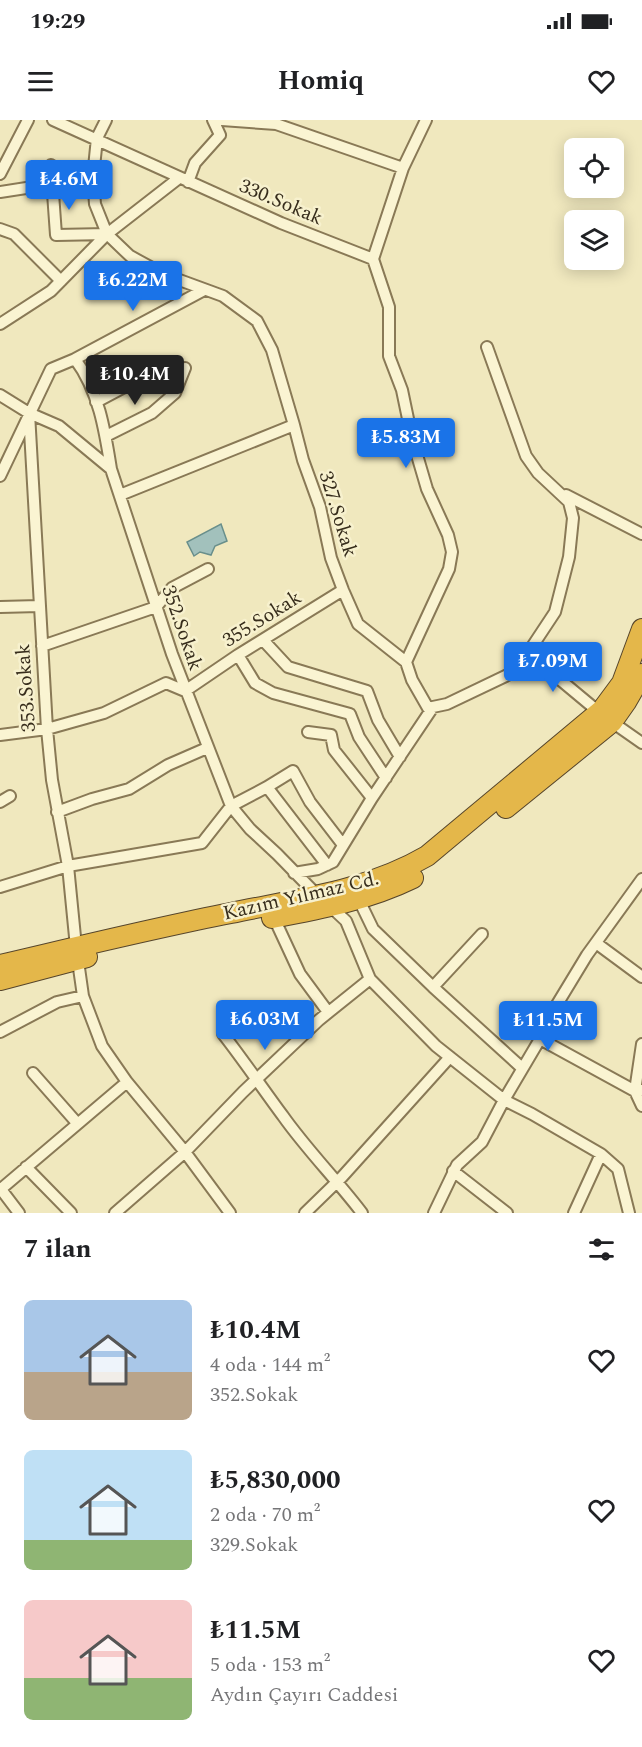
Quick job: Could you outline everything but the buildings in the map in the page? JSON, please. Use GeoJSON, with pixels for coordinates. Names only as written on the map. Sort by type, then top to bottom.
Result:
{"type":"FeatureCollection","features":[{"type":"Feature","properties":{"kind":"highway","name":"Kazım Yılmaz Cd."},"geometry":{"type":"LineString","coordinates":[[0,965],[76,953],[323,901],[359,900],[388,890],[416,876],[442,860],[606,717],[622,683],[642,629]]}},
{"type":"Feature","properties":{"kind":"highway","name":"Kazım Yılmaz Cd."},"geometry":{"type":"LineString","coordinates":[[0,980],[76,953],[117,949],[274,918],[406,868],[427,856],[626,702],[642,674]]}},
{"type":"Feature","properties":{"kind":"street"},"geometry":{"type":"LineString","coordinates":[[0,174],[28,120]]}},
{"type":"Feature","properties":{"kind":"street","name":"330.Sokak"},"geometry":{"type":"LineString","coordinates":[[53,120],[281,223],[373,259]]}},
{"type":"Feature","properties":{"kind":"street","name":"327.Sokak"},"geometry":{"type":"LineString","coordinates":[[106,120],[97,138],[93,177],[95,204],[106,234],[130,256],[163,274],[223,296],[257,321],[272,350],[303,460],[320,507],[332,558],[358,624],[406,663],[412,680],[428,708],[433,707]]}},
{"type":"Feature","properties":{"kind":"street"},"geometry":{"type":"LineString","coordinates":[[0,324],[51,291],[106,234],[183,180],[220,135],[213,120]]}},
{"type":"Feature","properties":{"kind":"street"},"geometry":{"type":"LineString","coordinates":[[222,120],[276,124],[403,168]]}},
{"type":"Feature","properties":{"kind":"street"},"geometry":{"type":"LineString","coordinates":[[406,663],[449,569],[453,552],[427,489],[412,438],[402,390],[388,356],[389,307],[373,259],[403,168],[426,120]]}},
{"type":"Feature","properties":{"kind":"street"},"geometry":{"type":"LineString","coordinates":[[51,165],[56,235],[106,234]]}},
{"type":"Feature","properties":{"kind":"street"},"geometry":{"type":"LineString","coordinates":[[0,192],[52,184]]}},
{"type":"Feature","properties":{"kind":"street"},"geometry":{"type":"LineString","coordinates":[[0,229],[14,234],[61,280]]}},
{"type":"Feature","properties":{"kind":"street"},"geometry":{"type":"LineString","coordinates":[[0,476],[51,369],[75,359],[204,290]]}},
{"type":"Feature","properties":{"kind":"street"},"geometry":{"type":"LineString","coordinates":[[294,873],[318,869],[333,862],[372,798],[433,707],[447,704],[516,671],[555,612],[569,557],[573,518],[570,502],[538,473],[526,456],[487,347]]}},
{"type":"Feature","properties":{"kind":"street","name":"352.Sokak"},"geometry":{"type":"LineString","coordinates":[[75,359],[83,369],[103,418],[111,469],[156,607],[185,691],[231,806],[250,830],[346,921],[370,979]]}},
{"type":"Feature","properties":{"kind":"street"},"geometry":{"type":"LineString","coordinates":[[96,402],[160,368],[176,393]]}},
{"type":"Feature","properties":{"kind":"street"},"geometry":{"type":"LineString","coordinates":[[106,436],[152,413],[176,393],[185,368]]}},
{"type":"Feature","properties":{"kind":"street"},"geometry":{"type":"LineString","coordinates":[[0,395],[29,413],[59,426],[111,469]]}},
{"type":"Feature","properties":{"kind":"street","name":"353.Sokak"},"geometry":{"type":"LineString","coordinates":[[29,413],[47,729],[57,812],[68,866],[76,953],[83,996],[102,1046],[127,1082],[185,1152],[230,1213]]}},
{"type":"Feature","properties":{"kind":"street"},"geometry":{"type":"LineString","coordinates":[[120,495],[294,425]]}},
{"type":"Feature","properties":{"kind":"street"},"geometry":{"type":"LineString","coordinates":[[555,489],[642,534]]}},
{"type":"Feature","properties":{"kind":"street"},"geometry":{"type":"LineString","coordinates":[[42,646],[156,607],[172,588],[208,569]]}},
{"type":"Feature","properties":{"kind":"street","name":"355.Sokak"},"geometry":{"type":"LineString","coordinates":[[185,691],[343,590]]}},
{"type":"Feature","properties":{"kind":"street"},"geometry":{"type":"LineString","coordinates":[[0,607],[39,606]]}},
{"type":"Feature","properties":{"kind":"street"},"geometry":{"type":"LineString","coordinates":[[263,640],[288,667],[367,691],[378,720],[400,757]]}},
{"type":"Feature","properties":{"kind":"street"},"geometry":{"type":"LineString","coordinates":[[531,649],[552,673],[642,743]]}},
{"type":"Feature","properties":{"kind":"street"},"geometry":{"type":"LineString","coordinates":[[238,655],[255,682],[273,693],[350,714],[359,737],[386,778]]}},
{"type":"Feature","properties":{"kind":"street"},"geometry":{"type":"LineString","coordinates":[[0,735],[47,729],[104,713],[166,683],[185,691]]}},
{"type":"Feature","properties":{"kind":"street"},"geometry":{"type":"LineString","coordinates":[[308,732],[331,735],[334,750],[372,798]]}},
{"type":"Feature","properties":{"kind":"street"},"geometry":{"type":"LineString","coordinates":[[57,812],[129,789],[168,765],[207,748]]}},
{"type":"Feature","properties":{"kind":"street"},"geometry":{"type":"LineString","coordinates":[[0,887],[68,866],[202,843],[231,806],[293,771],[310,802],[343,845]]}},
{"type":"Feature","properties":{"kind":"street"},"geometry":{"type":"LineString","coordinates":[[267,787],[327,865]]}},
{"type":"Feature","properties":{"kind":"street"},"geometry":{"type":"LineString","coordinates":[[434,1213],[453,1171],[482,1142],[540,1039],[550,1016],[596,943],[642,879]]}},
{"type":"Feature","properties":{"kind":"street"},"geometry":{"type":"LineString","coordinates":[[359,900],[373,928],[433,987],[522,1068]]}},
{"type":"Feature","properties":{"kind":"street"},"geometry":{"type":"LineString","coordinates":[[274,918],[300,974],[328,1012]]}},
{"type":"Feature","properties":{"kind":"street"},"geometry":{"type":"LineString","coordinates":[[433,987],[482,934]]}},
{"type":"Feature","properties":{"kind":"street"},"geometry":{"type":"LineString","coordinates":[[596,943],[642,976]]}},
{"type":"Feature","properties":{"kind":"street"},"geometry":{"type":"LineString","coordinates":[[115,1213],[185,1152],[257,1078],[328,1012],[370,979],[436,1046],[504,1100],[601,1154],[618,1169],[629,1213]]}},
{"type":"Feature","properties":{"kind":"street"},"geometry":{"type":"LineString","coordinates":[[0,1032],[57,1002],[83,996]]}},
{"type":"Feature","properties":{"kind":"street"},"geometry":{"type":"LineString","coordinates":[[223,1034],[284,1117],[362,1213]]}},
{"type":"Feature","properties":{"kind":"street"},"geometry":{"type":"LineString","coordinates":[[540,1039],[638,1091]]}},
{"type":"Feature","properties":{"kind":"street"},"geometry":{"type":"LineString","coordinates":[[642,1044],[638,1091],[642,1106]]}},
{"type":"Feature","properties":{"kind":"street"},"geometry":{"type":"LineString","coordinates":[[305,1213],[338,1181],[450,1057]]}},
{"type":"Feature","properties":{"kind":"street"},"geometry":{"type":"LineString","coordinates":[[33,1073],[77,1123]]}},
{"type":"Feature","properties":{"kind":"street"},"geometry":{"type":"LineString","coordinates":[[19,1213],[1,1189],[127,1082]]}},
{"type":"Feature","properties":{"kind":"street"},"geometry":{"type":"LineString","coordinates":[[574,1213],[601,1154]]}},
{"type":"Feature","properties":{"kind":"street"},"geometry":{"type":"LineString","coordinates":[[26,1167],[71,1213]]}},
{"type":"Feature","properties":{"kind":"street"},"geometry":{"type":"LineString","coordinates":[[453,1171],[507,1213]]}},
{"type":"Feature","properties":{"kind":"water"},"geometry":{"type":"Polygon","coordinates":[[[221,524],[227,541],[215,546],[211,555],[200,552],[194,556],[187,542],[221,524]]]}}]}
